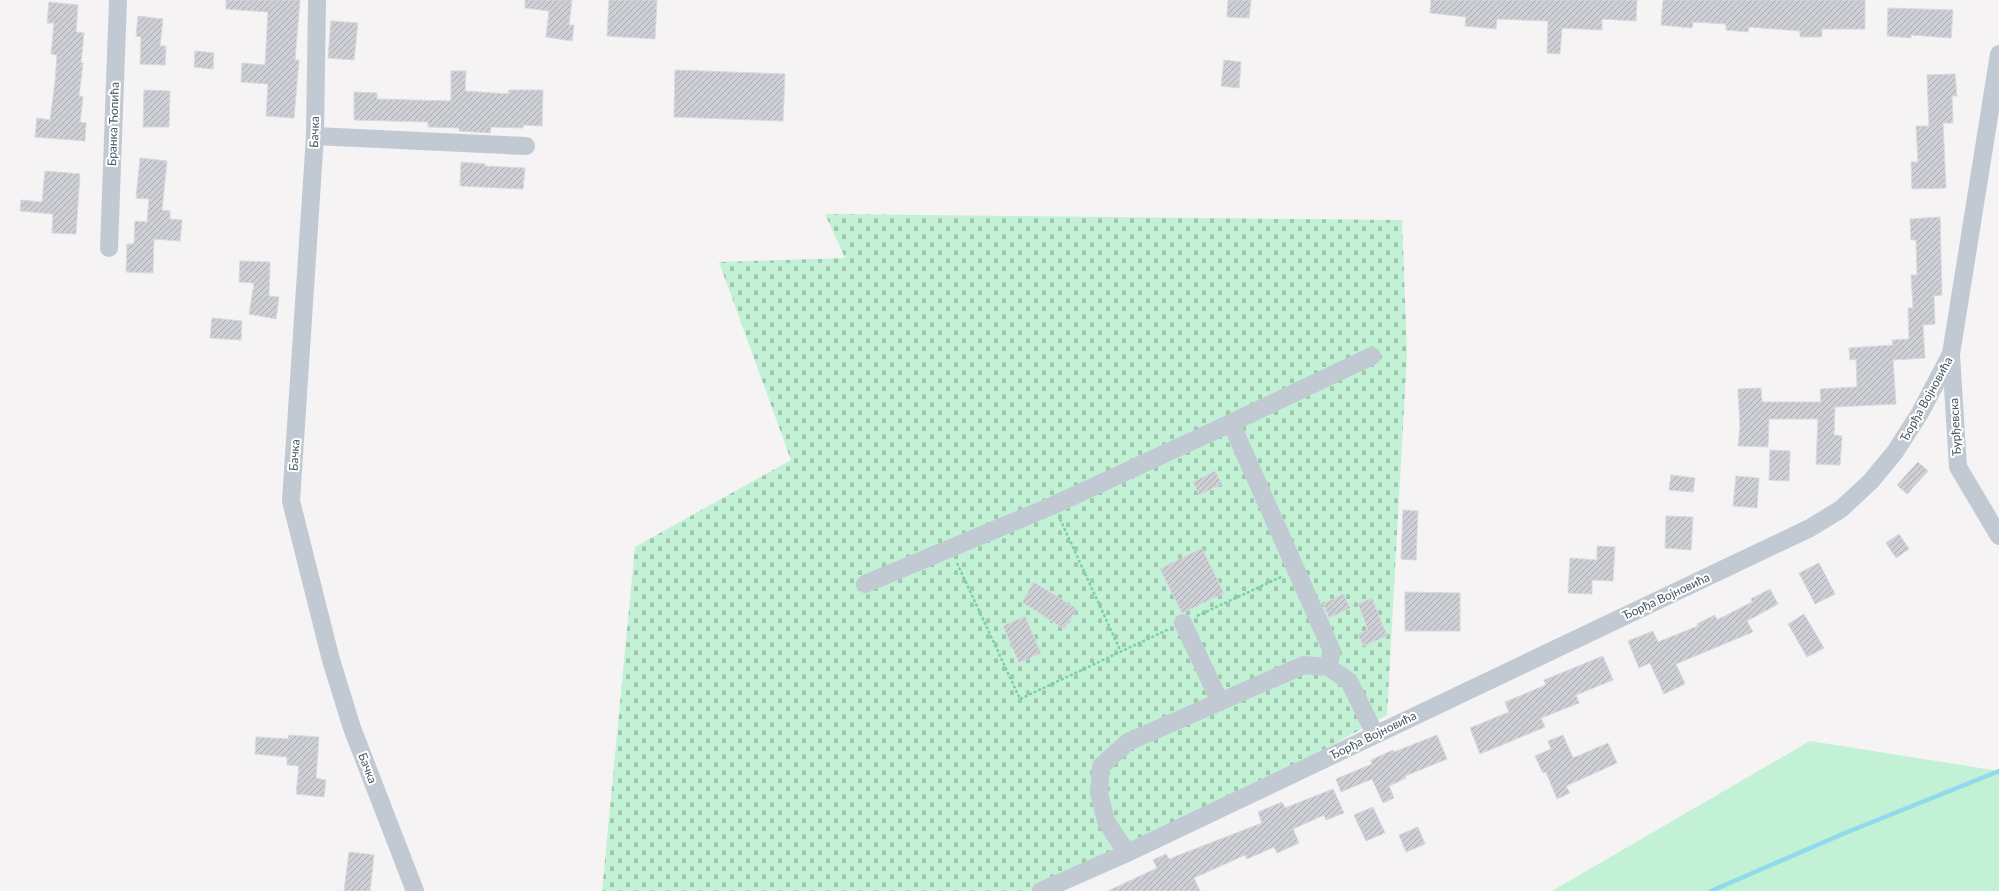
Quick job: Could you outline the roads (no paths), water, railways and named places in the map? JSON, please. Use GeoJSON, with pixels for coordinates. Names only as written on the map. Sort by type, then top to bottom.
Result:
{"type":"FeatureCollection","features":[{"type":"Feature","properties":{"kind":"street","name":"Бранка Ћопића"},"geometry":{"type":"LineString","coordinates":[[108,248],[118,0]]}},
{"type":"Feature","properties":{"kind":"street","name":"Бачка"},"geometry":{"type":"LineString","coordinates":[[317,0],[315,136],[291,501],[331,660],[352,728],[415,891]]}},
{"type":"Feature","properties":{"kind":"street","name":"Ђорђа Војновића"},"geometry":{"type":"LineString","coordinates":[[1041,891],[1127,853],[1810,528],[1841,509],[1871,481],[1896,452],[1920,414],[1951,354],[1999,54]]}},
{"type":"Feature","properties":{"kind":"street"},"geometry":{"type":"LineString","coordinates":[[315,136],[526,146]]}},
{"type":"Feature","properties":{"kind":"street","name":"Ђурђевска"},"geometry":{"type":"LineString","coordinates":[[1951,354],[1958,467],[1999,536]]}},
{"type":"Feature","properties":{"kind":"street"},"geometry":{"type":"LineString","coordinates":[[865,584],[1054,505],[1231,424],[1372,356]]}},
{"type":"Feature","properties":{"kind":"street"},"geometry":{"type":"LineString","coordinates":[[1231,424],[1332,651],[1328,667]]}},
{"type":"Feature","properties":{"kind":"street"},"geometry":{"type":"LineString","coordinates":[[1183,623],[1220,702]]}},
{"type":"Feature","properties":{"kind":"street"},"geometry":{"type":"LineString","coordinates":[[1127,853],[1106,821],[1099,793],[1101,766],[1128,742],[1304,665],[1328,667],[1349,681],[1375,734]]}},
{"type":"Feature","properties":{"kind":"waterway"},"geometry":{"type":"LineString","coordinates":[[1711,891],[1845,833],[1999,771]]}}]}
